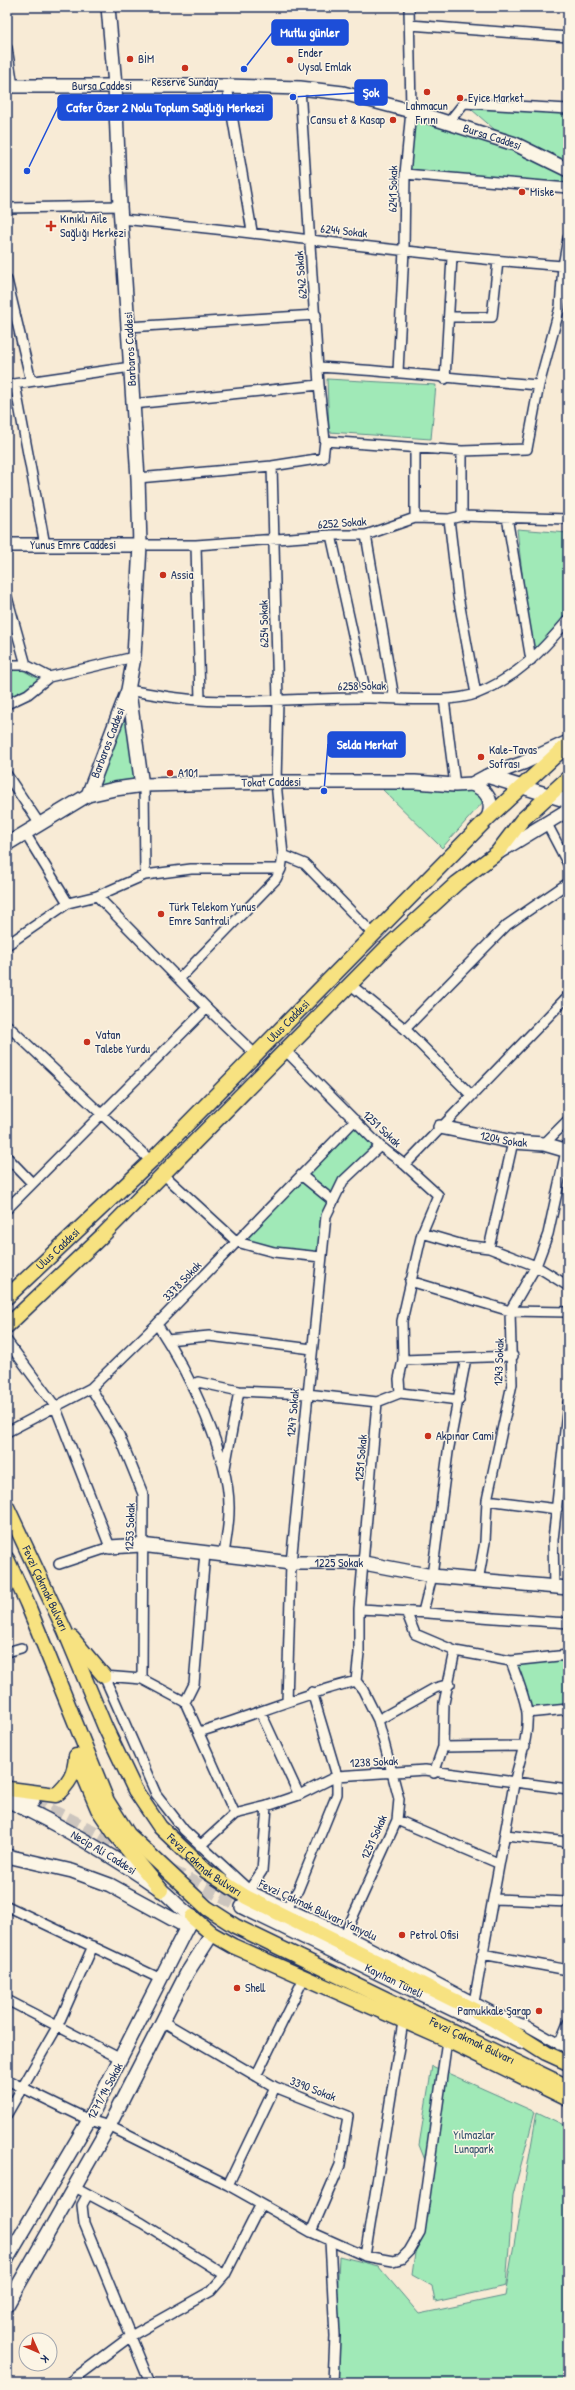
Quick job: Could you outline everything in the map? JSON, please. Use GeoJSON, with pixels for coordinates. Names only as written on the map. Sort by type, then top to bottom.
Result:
{"type":"FeatureCollection","features":[{"type":"Feature","properties":{"kind":"main road","name":"Ulus Caddesi"},"geometry":{"type":"LineString","coordinates":[[7,1297],[151,1161],[488,818],[524,787],[568,743]]}},
{"type":"Feature","properties":{"kind":"main road","name":"Ulus Caddesi"},"geometry":{"type":"LineString","coordinates":[[7,1326],[104,1234],[386,948],[456,883],[497,853],[522,820],[568,778]]}},
{"type":"Feature","properties":{"kind":"main road","name":"Fevzi Çakmak Bulvarı"},"geometry":{"type":"LineString","coordinates":[[7,1507],[65,1631],[105,1727],[135,1790],[160,1827],[206,1871],[246,1897],[494,2020],[546,2053],[568,2063]]}},
{"type":"Feature","properties":{"kind":"main road","name":"Fevzi Çakmak Bulvarı"},"geometry":{"type":"LineString","coordinates":[[7,1559],[27,1603],[107,1801],[128,1834],[207,1908],[235,1926],[568,2087]]}},
{"type":"Feature","properties":{"kind":"main road"},"geometry":{"type":"LineString","coordinates":[[65,1631],[104,1676]]}},
{"type":"Feature","properties":{"kind":"main road"},"geometry":{"type":"LineString","coordinates":[[8,1792],[56,1795],[66,1787],[75,1772],[76,1757],[72,1716]]}},
{"type":"Feature","properties":{"kind":"main road"},"geometry":{"type":"LineString","coordinates":[[76,1757],[98,1809],[115,1834],[161,1890]]}},
{"type":"Feature","properties":{"kind":"main road"},"geometry":{"type":"LineString","coordinates":[[189,1922],[233,1946],[403,2022],[447,2040],[568,2099]]}},
{"type":"Feature","properties":{"kind":"street","name":"Barbaros Caddesi"},"geometry":{"type":"LineString","coordinates":[[88,795],[128,690],[134,657],[140,545],[138,478],[120,206],[115,85],[108,7]]}},
{"type":"Feature","properties":{"kind":"street","name":"6241 Sokak"},"geometry":{"type":"LineString","coordinates":[[398,372],[404,250],[405,174],[411,111],[409,7]]}},
{"type":"Feature","properties":{"kind":"street"},"geometry":{"type":"LineString","coordinates":[[410,24],[568,37]]}},
{"type":"Feature","properties":{"kind":"street"},"geometry":{"type":"LineString","coordinates":[[7,48],[10,86]]}},
{"type":"Feature","properties":{"kind":"street","name":"Bursa Caddesi"},"geometry":{"type":"LineString","coordinates":[[10,86],[227,86],[300,88],[343,93],[411,111],[515,144],[568,170]]}},
{"type":"Feature","properties":{"kind":"street"},"geometry":{"type":"LineString","coordinates":[[227,86],[252,232]]}},
{"type":"Feature","properties":{"kind":"street","name":"6242 Sokak"},"geometry":{"type":"LineString","coordinates":[[272,466],[323,458],[325,440],[319,385],[316,315],[300,88]]}},
{"type":"Feature","properties":{"kind":"street"},"geometry":{"type":"LineString","coordinates":[[448,123],[464,103],[568,109]]}},
{"type":"Feature","properties":{"kind":"street"},"geometry":{"type":"LineString","coordinates":[[405,174],[568,188]]}},
{"type":"Feature","properties":{"kind":"street"},"geometry":{"type":"LineString","coordinates":[[7,208],[120,206]]}},
{"type":"Feature","properties":{"kind":"street","name":"6244 Sokak"},"geometry":{"type":"LineString","coordinates":[[122,219],[252,232],[452,257],[563,266]]}},
{"type":"Feature","properties":{"kind":"street"},"geometry":{"type":"LineString","coordinates":[[325,440],[415,448],[462,450],[527,449],[539,385],[564,308],[563,266],[568,238]]}},
{"type":"Feature","properties":{"kind":"street"},"geometry":{"type":"LineString","coordinates":[[445,379],[452,257]]}},
{"type":"Feature","properties":{"kind":"street"},"geometry":{"type":"LineString","coordinates":[[449,317],[492,317],[498,261]]}},
{"type":"Feature","properties":{"kind":"street"},"geometry":{"type":"LineString","coordinates":[[7,282],[31,381]]}},
{"type":"Feature","properties":{"kind":"street"},"geometry":{"type":"LineString","coordinates":[[129,327],[316,315]]}},
{"type":"Feature","properties":{"kind":"street"},"geometry":{"type":"LineString","coordinates":[[319,367],[398,372],[445,379],[539,385]]}},
{"type":"Feature","properties":{"kind":"street"},"geometry":{"type":"LineString","coordinates":[[45,545],[11,384],[131,368]]}},
{"type":"Feature","properties":{"kind":"street"},"geometry":{"type":"LineString","coordinates":[[133,404],[319,385]]}},
{"type":"Feature","properties":{"kind":"street"},"geometry":{"type":"LineString","coordinates":[[415,448],[415,518]]}},
{"type":"Feature","properties":{"kind":"street"},"geometry":{"type":"LineString","coordinates":[[462,450],[462,516]]}},
{"type":"Feature","properties":{"kind":"street"},"geometry":{"type":"LineString","coordinates":[[138,478],[272,466]]}},
{"type":"Feature","properties":{"kind":"street","name":"6254 Sokak"},"geometry":{"type":"LineString","coordinates":[[272,466],[278,701],[276,782],[283,855],[281,869]]}},
{"type":"Feature","properties":{"kind":"street","name":"6252 Sokak"},"geometry":{"type":"LineString","coordinates":[[140,545],[196,545],[331,535],[366,535],[415,518],[449,519],[462,516],[568,519]]}},
{"type":"Feature","properties":{"kind":"street"},"geometry":{"type":"LineString","coordinates":[[507,517],[531,660]]}},
{"type":"Feature","properties":{"kind":"street"},"geometry":{"type":"LineString","coordinates":[[449,519],[458,596],[476,694]]}},
{"type":"Feature","properties":{"kind":"street"},"geometry":{"type":"LineString","coordinates":[[331,535],[367,698]]}},
{"type":"Feature","properties":{"kind":"street"},"geometry":{"type":"LineString","coordinates":[[366,535],[394,698]]}},
{"type":"Feature","properties":{"kind":"street","name":"Yunus Emre Caddesi"},"geometry":{"type":"LineString","coordinates":[[7,545],[140,545]]}},
{"type":"Feature","properties":{"kind":"street"},"geometry":{"type":"LineString","coordinates":[[196,545],[200,700]]}},
{"type":"Feature","properties":{"kind":"street"},"geometry":{"type":"LineString","coordinates":[[7,597],[26,665]]}},
{"type":"Feature","properties":{"kind":"street","name":"6258 Sokak"},"geometry":{"type":"LineString","coordinates":[[128,690],[200,700],[278,701],[367,698],[444,699],[476,694],[511,677],[531,660],[568,620]]}},
{"type":"Feature","properties":{"kind":"street"},"geometry":{"type":"LineString","coordinates":[[7,704],[28,694],[49,677],[134,657]]}},
{"type":"Feature","properties":{"kind":"street"},"geometry":{"type":"LineString","coordinates":[[7,665],[26,665],[49,677]]}},
{"type":"Feature","properties":{"kind":"street","name":"Barbaros Caddesi"},"geometry":{"type":"LineString","coordinates":[[128,690],[143,786]]}},
{"type":"Feature","properties":{"kind":"street"},"geometry":{"type":"LineString","coordinates":[[444,699],[455,785]]}},
{"type":"Feature","properties":{"kind":"street","name":"Tokat Caddesi"},"geometry":{"type":"LineString","coordinates":[[7,844],[39,823],[88,795],[143,786],[276,782],[415,782],[455,785],[472,784],[487,776],[523,763],[568,743]]}},
{"type":"Feature","properties":{"kind":"street"},"geometry":{"type":"LineString","coordinates":[[7,775],[39,823]]}},
{"type":"Feature","properties":{"kind":"street"},"geometry":{"type":"LineString","coordinates":[[487,776],[549,796],[568,800]]}},
{"type":"Feature","properties":{"kind":"street"},"geometry":{"type":"LineString","coordinates":[[472,784],[488,794],[491,804],[488,818]]}},
{"type":"Feature","properties":{"kind":"street"},"geometry":{"type":"LineString","coordinates":[[143,786],[145,875]]}},
{"type":"Feature","properties":{"kind":"street"},"geometry":{"type":"LineString","coordinates":[[497,853],[568,810]]}},
{"type":"Feature","properties":{"kind":"street"},"geometry":{"type":"LineString","coordinates":[[546,822],[568,864]]}},
{"type":"Feature","properties":{"kind":"street"},"geometry":{"type":"LineString","coordinates":[[25,833],[68,903]]}},
{"type":"Feature","properties":{"kind":"street"},"geometry":{"type":"LineString","coordinates":[[283,855],[305,864],[373,934]]}},
{"type":"Feature","properties":{"kind":"street"},"geometry":{"type":"LineString","coordinates":[[7,945],[68,903],[97,896],[145,875],[190,869],[281,869],[276,879],[180,978]]}},
{"type":"Feature","properties":{"kind":"street"},"geometry":{"type":"LineString","coordinates":[[405,1029],[506,925],[568,883]]}},
{"type":"Feature","properties":{"kind":"street"},"geometry":{"type":"LineString","coordinates":[[97,896],[180,978],[207,1008],[256,1055]]}},
{"type":"Feature","properties":{"kind":"street"},"geometry":{"type":"LineString","coordinates":[[351,985],[405,1029],[471,1095]]}},
{"type":"Feature","properties":{"kind":"street"},"geometry":{"type":"LineString","coordinates":[[405,1165],[568,996]]}},
{"type":"Feature","properties":{"kind":"street"},"geometry":{"type":"LineString","coordinates":[[7,1209],[207,1008]]}},
{"type":"Feature","properties":{"kind":"street"},"geometry":{"type":"LineString","coordinates":[[7,1025],[151,1161]]}},
{"type":"Feature","properties":{"kind":"street","name":"1251 Sokak"},"geometry":{"type":"LineString","coordinates":[[285,1050],[380,1146],[405,1165],[438,1195],[422,1233],[402,1320],[403,1360],[399,1379],[400,1393]]}},
{"type":"Feature","properties":{"kind":"street","name":"3378 Sokak"},"geometry":{"type":"LineString","coordinates":[[7,1432],[91,1388],[237,1242],[355,1120]]}},
{"type":"Feature","properties":{"kind":"street"},"geometry":{"type":"LineString","coordinates":[[544,1144],[568,1120]]}},
{"type":"Feature","properties":{"kind":"street","name":"1204 Sokak"},"geometry":{"type":"LineString","coordinates":[[440,1127],[513,1142],[544,1144],[567,1151]]}},
{"type":"Feature","properties":{"kind":"street"},"geometry":{"type":"LineString","coordinates":[[490,1248],[513,1142]]}},
{"type":"Feature","properties":{"kind":"street","name":"1247 Sokak"},"geometry":{"type":"LineString","coordinates":[[287,1702],[292,1564],[307,1394],[326,1216],[343,1181],[380,1146]]}},
{"type":"Feature","properties":{"kind":"street"},"geometry":{"type":"LineString","coordinates":[[510,1311],[536,1266],[548,1234],[567,1151]]}},
{"type":"Feature","properties":{"kind":"street"},"geometry":{"type":"LineString","coordinates":[[7,1158],[32,1183]]}},
{"type":"Feature","properties":{"kind":"street"},"geometry":{"type":"LineString","coordinates":[[163,1174],[237,1242],[274,1252],[321,1257]]}},
{"type":"Feature","properties":{"kind":"street"},"geometry":{"type":"LineString","coordinates":[[302,1175],[333,1201]]}},
{"type":"Feature","properties":{"kind":"street"},"geometry":{"type":"LineString","coordinates":[[422,1233],[463,1245],[490,1248],[536,1266],[568,1286]]}},
{"type":"Feature","properties":{"kind":"street"},"geometry":{"type":"LineString","coordinates":[[410,1281],[510,1311],[568,1312]]}},
{"type":"Feature","properties":{"kind":"street","name":"1243 Sokak"},"geometry":{"type":"LineString","coordinates":[[478,1581],[485,1542],[487,1500],[512,1384],[513,1356],[510,1311]]}},
{"type":"Feature","properties":{"kind":"street"},"geometry":{"type":"LineString","coordinates":[[156,1324],[167,1340],[193,1387],[222,1461],[230,1510],[224,1554]]}},
{"type":"Feature","properties":{"kind":"street"},"geometry":{"type":"LineString","coordinates":[[167,1340],[208,1336],[312,1349]]}},
{"type":"Feature","properties":{"kind":"street"},"geometry":{"type":"LineString","coordinates":[[7,1341],[55,1406],[110,1547],[59,1564]]}},
{"type":"Feature","properties":{"kind":"street"},"geometry":{"type":"LineString","coordinates":[[403,1360],[513,1356]]}},
{"type":"Feature","properties":{"kind":"street"},"geometry":{"type":"LineString","coordinates":[[423,1612],[432,1576],[448,1452],[460,1400],[466,1358]]}},
{"type":"Feature","properties":{"kind":"street"},"geometry":{"type":"LineString","coordinates":[[193,1387],[198,1382],[239,1391],[307,1394],[378,1402],[400,1393],[460,1400]]}},
{"type":"Feature","properties":{"kind":"street","name":"1253 Sokak"},"geometry":{"type":"LineString","coordinates":[[91,1388],[119,1435],[143,1494],[141,1545],[142,1679]]}},
{"type":"Feature","properties":{"kind":"street"},"geometry":{"type":"LineString","coordinates":[[224,1473],[239,1391]]}},
{"type":"Feature","properties":{"kind":"street","name":"1251 Sokak"},"geometry":{"type":"LineString","coordinates":[[345,1934],[397,1820],[399,1799],[391,1774],[378,1720],[363,1690],[356,1681],[359,1653],[359,1609],[378,1402]]}},
{"type":"Feature","properties":{"kind":"street"},"geometry":{"type":"LineString","coordinates":[[554,1587],[553,1540],[557,1509],[564,1477],[568,1404]]}},
{"type":"Feature","properties":{"kind":"street"},"geometry":{"type":"LineString","coordinates":[[487,1500],[557,1509]]}},
{"type":"Feature","properties":{"kind":"street","name":"1225 Sokak"},"geometry":{"type":"LineString","coordinates":[[110,1547],[141,1545],[224,1554],[292,1564],[364,1563],[432,1576],[568,1588]]}},
{"type":"Feature","properties":{"kind":"street"},"geometry":{"type":"LineString","coordinates":[[185,1702],[194,1684],[205,1552]]}},
{"type":"Feature","properties":{"kind":"street"},"geometry":{"type":"LineString","coordinates":[[359,1609],[423,1612],[475,1618],[568,1623]]}},
{"type":"Feature","properties":{"kind":"street"},"geometry":{"type":"LineString","coordinates":[[406,1611],[415,1634],[455,1651],[511,1661],[568,1655]]}},
{"type":"Feature","properties":{"kind":"street"},"geometry":{"type":"LineString","coordinates":[[7,1652],[21,1648]]}},
{"type":"Feature","properties":{"kind":"street"},"geometry":{"type":"LineString","coordinates":[[434,1773],[443,1747],[444,1703],[450,1684],[455,1651]]}},
{"type":"Feature","properties":{"kind":"street"},"geometry":{"type":"LineString","coordinates":[[474,2002],[482,1954],[494,1899],[498,1863],[506,1835],[515,1782],[525,1746],[526,1713],[511,1661]]}},
{"type":"Feature","properties":{"kind":"street"},"geometry":{"type":"LineString","coordinates":[[104,1676],[142,1679],[185,1702],[235,1814]]}},
{"type":"Feature","properties":{"kind":"street","name":"Fevzi Çakmak Bulvarı Yanyolu"},"geometry":{"type":"LineString","coordinates":[[104,1676],[156,1794],[184,1830],[249,1890],[345,1934],[497,2014],[527,2026],[564,2047]]}},
{"type":"Feature","properties":{"kind":"street"},"geometry":{"type":"LineString","coordinates":[[199,1732],[260,1713],[312,1692],[356,1681]]}},
{"type":"Feature","properties":{"kind":"street"},"geometry":{"type":"LineString","coordinates":[[378,1720],[435,1688],[450,1684]]}},
{"type":"Feature","properties":{"kind":"street"},"geometry":{"type":"LineString","coordinates":[[287,1907],[298,1890],[337,1794],[337,1776],[312,1692]]}},
{"type":"Feature","properties":{"kind":"street"},"geometry":{"type":"LineString","coordinates":[[526,1713],[568,1709]]}},
{"type":"Feature","properties":{"kind":"street"},"geometry":{"type":"LineString","coordinates":[[260,1713],[299,1794]]}},
{"type":"Feature","properties":{"kind":"street"},"geometry":{"type":"LineString","coordinates":[[443,1747],[525,1746]]}},
{"type":"Feature","properties":{"kind":"street","name":"1238 Sokak"},"geometry":{"type":"LineString","coordinates":[[200,1846],[235,1814],[267,1806],[299,1794],[337,1776],[391,1774],[425,1770],[434,1773],[568,1789]]}},
{"type":"Feature","properties":{"kind":"street"},"geometry":{"type":"LineString","coordinates":[[8,1792],[33,1801]]}},
{"type":"Feature","properties":{"kind":"street","name":"Necip Ali Caddesi"},"geometry":{"type":"LineString","coordinates":[[8,1792],[161,1890],[189,1922]]}},
{"type":"Feature","properties":{"kind":"street"},"geometry":{"type":"LineString","coordinates":[[249,1890],[262,1871],[267,1806]]}},
{"type":"Feature","properties":{"kind":"street"},"geometry":{"type":"LineString","coordinates":[[397,1820],[498,1863]]}},
{"type":"Feature","properties":{"kind":"street"},"geometry":{"type":"LineString","coordinates":[[506,1835],[568,1842]]}},
{"type":"Feature","properties":{"kind":"street"},"geometry":{"type":"LineString","coordinates":[[7,1856],[72,1871],[110,1885],[189,1922]]}},
{"type":"Feature","properties":{"kind":"street"},"geometry":{"type":"LineString","coordinates":[[494,1899],[568,1902]]}},
{"type":"Feature","properties":{"kind":"street"},"geometry":{"type":"LineString","coordinates":[[7,1906],[162,1979]]}},
{"type":"Feature","properties":{"kind":"street","name":"Kayıhan Tüneli"},"geometry":{"type":"LineString","coordinates":[[242,1907],[495,2031],[546,2053]]}},
{"type":"Feature","properties":{"kind":"street","name":"1271/14 Sokak"},"geometry":{"type":"LineString","coordinates":[[7,2259],[89,2120],[162,1979],[189,1922]]}},
{"type":"Feature","properties":{"kind":"street"},"geometry":{"type":"LineString","coordinates":[[7,2305],[109,2126],[187,1973],[212,1934]]}},
{"type":"Feature","properties":{"kind":"street"},"geometry":{"type":"LineString","coordinates":[[7,2114],[57,2027],[93,1946]]}},
{"type":"Feature","properties":{"kind":"street"},"geometry":{"type":"LineString","coordinates":[[482,1954],[568,1970]]}},
{"type":"Feature","properties":{"kind":"street"},"geometry":{"type":"LineString","coordinates":[[256,2076],[304,1978]]}},
{"type":"Feature","properties":{"kind":"street"},"geometry":{"type":"LineString","coordinates":[[7,2000],[121,2060]]}},
{"type":"Feature","properties":{"kind":"street","name":"3390 Sokak"},"geometry":{"type":"LineString","coordinates":[[162,2021],[275,2087],[348,2116],[340,2164],[311,2232]]}},
{"type":"Feature","properties":{"kind":"street"},"geometry":{"type":"LineString","coordinates":[[365,2256],[403,2022]]}},
{"type":"Feature","properties":{"kind":"street"},"geometry":{"type":"LineString","coordinates":[[564,2047],[568,2023]]}},
{"type":"Feature","properties":{"kind":"street"},"geometry":{"type":"LineString","coordinates":[[7,2080],[89,2120],[109,2126],[228,2186],[330,2241],[365,2256],[393,2261],[409,2251],[420,2232],[447,2040]]}},
{"type":"Feature","properties":{"kind":"street"},"geometry":{"type":"LineString","coordinates":[[228,2186],[275,2087]]}},
{"type":"Feature","properties":{"kind":"street"},"geometry":{"type":"LineString","coordinates":[[75,2187],[142,2223],[225,2275]]}},
{"type":"Feature","properties":{"kind":"street"},"geometry":{"type":"LineString","coordinates":[[88,2194],[82,2204],[84,2224],[150,2383]]}},
{"type":"Feature","properties":{"kind":"street"},"geometry":{"type":"LineString","coordinates":[[68,2383],[130,2336],[211,2291],[225,2275],[261,2204]]}},
{"type":"Feature","properties":{"kind":"street"},"geometry":{"type":"LineString","coordinates":[[330,2241],[335,2336],[333,2383]]}},
{"type":"Feature","properties":{"kind":"green space"},"geometry":{"type":"Polygon","coordinates":[[[464,103],[568,109],[568,188],[405,174],[411,111],[509,142],[464,103]]]}},
{"type":"Feature","properties":{"kind":"green space"},"geometry":{"type":"Polygon","coordinates":[[[327,379],[436,385],[431,439],[329,432],[327,379]]]}},
{"type":"Feature","properties":{"kind":"green space"},"geometry":{"type":"Polygon","coordinates":[[[517,529],[568,533],[568,605],[564,616],[538,649],[530,643],[517,529]]]}},
{"type":"Feature","properties":{"kind":"green space"},"geometry":{"type":"Polygon","coordinates":[[[22,670],[41,680],[26,691],[7,700],[7,671],[22,670]]]}},
{"type":"Feature","properties":{"kind":"green space"},"geometry":{"type":"Polygon","coordinates":[[[128,690],[142,786],[88,795],[128,690]]]}},
{"type":"Feature","properties":{"kind":"green space"},"geometry":{"type":"Polygon","coordinates":[[[378,785],[468,788],[484,798],[483,802],[442,848],[378,785]]]}},
{"type":"Feature","properties":{"kind":"green space"},"geometry":{"type":"Polygon","coordinates":[[[355,1120],[380,1146],[343,1181],[326,1216],[321,1257],[237,1242],[355,1120]]]}},
{"type":"Feature","properties":{"kind":"green space"},"geometry":{"type":"Polygon","coordinates":[[[568,1655],[568,1709],[527,1713],[511,1661],[568,1655]]]}},
{"type":"Feature","properties":{"kind":"green space","name":"Yılmazlar Lunapark"},"geometry":{"type":"Polygon","coordinates":[[[432,2066],[535,2112],[513,2195],[506,2286],[435,2302],[432,2286],[412,2275],[427,2165],[419,2145],[432,2066]]]}},
{"type":"Feature","properties":{"kind":"green space"},"geometry":{"type":"Polygon","coordinates":[[[537,2112],[568,2127],[568,2383],[333,2383],[339,2256],[378,2266],[419,2314],[505,2296],[537,2112]]]}},
{"type":"Feature","properties":{"kind":"tunnel"},"geometry":{"type":"LineString","coordinates":[[33,1801],[128,1849]]}},
{"type":"Feature","properties":{"kind":"tunnel"},"geometry":{"type":"LineString","coordinates":[[171,1871],[242,1907]]}},
{"type":"Feature","properties":{"kind":"place","name":"BİM"},"geometry":{"type":"Point","coordinates":[130,59]}},
{"type":"Feature","properties":{"kind":"place","name":"Ender Uysal Emlak"},"geometry":{"type":"Point","coordinates":[290,60]}},
{"type":"Feature","properties":{"kind":"place","name":"Reserve Sunday"},"geometry":{"type":"Point","coordinates":[185,68]}},
{"type":"Feature","properties":{"kind":"place","name":"Mutlu günler"},"geometry":{"type":"Point","coordinates":[244,69]}},
{"type":"Feature","properties":{"kind":"place","name":"Lahmacun Fırını"},"geometry":{"type":"Point","coordinates":[427,92]}},
{"type":"Feature","properties":{"kind":"place","name":"Şok"},"geometry":{"type":"Point","coordinates":[293,97]}},
{"type":"Feature","properties":{"kind":"place","name":"Eyice Market"},"geometry":{"type":"Point","coordinates":[460,98]}},
{"type":"Feature","properties":{"kind":"place","name":"Cansu et & Kasap"},"geometry":{"type":"Point","coordinates":[393,120]}},
{"type":"Feature","properties":{"kind":"place","name":"Cafer Özer 2 Nolu Toplum Sağlığı Merkezi"},"geometry":{"type":"Point","coordinates":[27,171]}},
{"type":"Feature","properties":{"kind":"place","name":"Miske"},"geometry":{"type":"Point","coordinates":[522,192]}},
{"type":"Feature","properties":{"kind":"place","name":"Kınıklı Aile Sağlığı Merkezi"},"geometry":{"type":"Point","coordinates":[51,226]}},
{"type":"Feature","properties":{"kind":"place","name":"Assia"},"geometry":{"type":"Point","coordinates":[163,575]}},
{"type":"Feature","properties":{"kind":"place","name":"Kale-Tavas Sofrası"},"geometry":{"type":"Point","coordinates":[481,757]}},
{"type":"Feature","properties":{"kind":"place","name":"A101"},"geometry":{"type":"Point","coordinates":[170,773]}},
{"type":"Feature","properties":{"kind":"place","name":"Selda Merkat"},"geometry":{"type":"Point","coordinates":[324,791]}},
{"type":"Feature","properties":{"kind":"place","name":"Türk Telekom Yunus Emre Santrali"},"geometry":{"type":"Point","coordinates":[161,914]}},
{"type":"Feature","properties":{"kind":"place","name":"Vatan Talebe Yurdu"},"geometry":{"type":"Point","coordinates":[87,1042]}},
{"type":"Feature","properties":{"kind":"place","name":"Akpınar Cami"},"geometry":{"type":"Point","coordinates":[428,1436]}},
{"type":"Feature","properties":{"kind":"place","name":"Petrol Ofisi"},"geometry":{"type":"Point","coordinates":[402,1935]}},
{"type":"Feature","properties":{"kind":"place","name":"Shell"},"geometry":{"type":"Point","coordinates":[237,1988]}},
{"type":"Feature","properties":{"kind":"place","name":"Pamukkale Şarap"},"geometry":{"type":"Point","coordinates":[539,2011]}}]}
